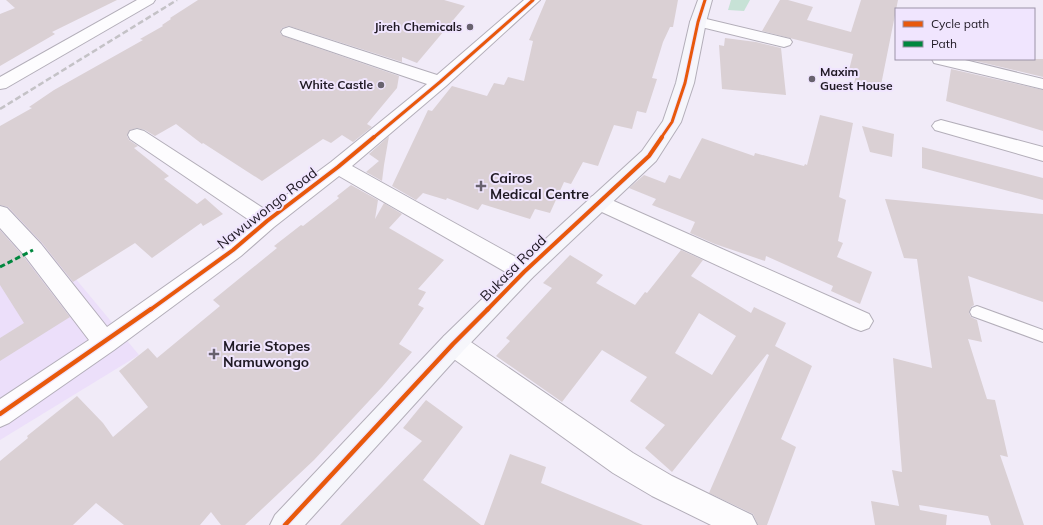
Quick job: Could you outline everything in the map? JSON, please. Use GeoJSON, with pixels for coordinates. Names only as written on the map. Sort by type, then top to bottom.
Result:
{"type":"FeatureCollection","features":[{"type":"Feature","properties":{"kind":"street"},"geometry":{"type":"LineString","coordinates":[[0,84],[148,0]]}},
{"type":"Feature","properties":{"kind":"street","name":"Nawuwongo Road"},"geometry":{"type":"LineString","coordinates":[[0,414],[105,342],[233,250],[267,221],[338,167],[440,82],[533,0]]}},
{"type":"Feature","properties":{"kind":"street","name":"Bukasa Road"},"geometry":{"type":"LineString","coordinates":[[286,525],[453,344],[524,272],[649,156],[672,122],[685,83],[698,22],[705,0]]}},
{"type":"Feature","properties":{"kind":"street"},"geometry":{"type":"LineString","coordinates":[[698,22],[784,42]]}},
{"type":"Feature","properties":{"kind":"street"},"geometry":{"type":"LineString","coordinates":[[289,32],[440,82]]}},
{"type":"Feature","properties":{"kind":"street"},"geometry":{"type":"LineString","coordinates":[[944,60],[1043,84]]}},
{"type":"Feature","properties":{"kind":"street"},"geometry":{"type":"LineString","coordinates":[[941,126],[1043,154]]}},
{"type":"Feature","properties":{"kind":"street"},"geometry":{"type":"LineString","coordinates":[[137,135],[267,221]]}},
{"type":"Feature","properties":{"kind":"street"},"geometry":{"type":"LineString","coordinates":[[338,167],[524,272]]}},
{"type":"Feature","properties":{"kind":"street"},"geometry":{"type":"LineString","coordinates":[[598,202],[861,321]]}},
{"type":"Feature","properties":{"kind":"street"},"geometry":{"type":"LineString","coordinates":[[0,214],[33,250],[105,342]]}},
{"type":"Feature","properties":{"kind":"street"},"geometry":{"type":"LineString","coordinates":[[453,344],[508,381],[623,463],[662,486],[742,525]]}},
{"type":"Feature","properties":{"kind":"lane"},"geometry":{"type":"LineString","coordinates":[[977,312],[1043,336]]}},
{"type":"Feature","properties":{"kind":"shaded area"},"geometry":{"type":"Polygon","coordinates":[[[1,189],[139,355],[0,440],[0,190],[1,189]]]}},
{"type":"Feature","properties":{"kind":"green space"},"geometry":{"type":"Polygon","coordinates":[[[731,0],[750,0],[744,11],[728,10],[731,0]]]}},
{"type":"Feature","properties":{"kind":"building"},"geometry":{"type":"Polygon","coordinates":[[[6,0],[117,0],[52,32],[55,34],[0,66],[0,14],[15,8],[6,0]]]}},
{"type":"Feature","properties":{"kind":"building"},"geometry":{"type":"Polygon","coordinates":[[[198,0],[444,0],[465,6],[417,63],[402,57],[402,62],[289,26],[282,28],[280,33],[283,36],[399,76],[397,88],[367,124],[372,127],[353,142],[342,135],[331,143],[323,139],[262,181],[203,143],[202,144],[176,124],[155,136],[145,130],[137,128],[130,130],[127,136],[129,140],[138,146],[134,148],[169,176],[164,179],[197,204],[205,198],[223,214],[203,226],[201,223],[152,258],[135,243],[73,282],[42,243],[8,207],[0,205],[0,126],[32,108],[29,107],[54,90],[143,40],[140,39],[163,26],[162,25],[171,19],[170,18],[198,0]]]}},
{"type":"Feature","properties":{"kind":"building"},"geometry":{"type":"Polygon","coordinates":[[[546,0],[678,0],[673,27],[670,27],[663,42],[652,78],[657,79],[646,113],[637,111],[632,129],[614,125],[598,166],[583,162],[571,184],[564,182],[550,213],[535,209],[530,219],[482,204],[478,210],[447,198],[446,200],[423,193],[416,200],[392,186],[428,110],[432,111],[452,86],[487,96],[494,83],[504,85],[508,77],[524,81],[533,41],[529,40],[546,0]]]}},
{"type":"Feature","properties":{"kind":"building"},"geometry":{"type":"Polygon","coordinates":[[[780,0],[788,0],[813,7],[807,20],[851,32],[861,0],[898,0],[896,8],[895,8],[895,15],[880,90],[854,83],[856,76],[848,74],[853,54],[762,31],[780,0]]]}},
{"type":"Feature","properties":{"kind":"building"},"geometry":{"type":"Polygon","coordinates":[[[725,38],[756,42],[781,48],[786,95],[722,89],[719,45],[724,46],[725,38]]]}},
{"type":"Feature","properties":{"kind":"building"},"geometry":{"type":"Polygon","coordinates":[[[1043,59],[1043,77],[971,60],[1043,59]]]}},
{"type":"Feature","properties":{"kind":"building"},"geometry":{"type":"Polygon","coordinates":[[[951,69],[1043,90],[1043,131],[946,101],[951,69]]]}},
{"type":"Feature","properties":{"kind":"building"},"geometry":{"type":"Polygon","coordinates":[[[820,115],[853,123],[839,197],[846,200],[838,241],[843,243],[837,257],[872,272],[860,304],[831,291],[833,286],[766,256],[765,261],[715,244],[690,233],[695,222],[652,205],[656,199],[629,188],[644,175],[665,183],[669,175],[680,179],[702,138],[754,156],[755,153],[804,166],[805,164],[807,165],[820,115]]]}},
{"type":"Feature","properties":{"kind":"building"},"geometry":{"type":"Polygon","coordinates":[[[862,126],[894,134],[892,157],[870,152],[862,126]]]}},
{"type":"Feature","properties":{"kind":"building"},"geometry":{"type":"Polygon","coordinates":[[[389,136],[382,181],[366,172],[379,161],[369,154],[389,136]]]}},
{"type":"Feature","properties":{"kind":"building"},"geometry":{"type":"Polygon","coordinates":[[[922,147],[1043,178],[1043,200],[922,168],[922,147]]]}},
{"type":"Feature","properties":{"kind":"building"},"geometry":{"type":"Polygon","coordinates":[[[351,185],[378,200],[375,219],[384,203],[402,214],[389,228],[444,260],[418,289],[426,292],[418,305],[424,308],[399,344],[412,352],[382,387],[314,460],[245,525],[221,525],[211,512],[200,525],[124,525],[96,503],[73,525],[0,525],[0,461],[28,438],[27,436],[77,396],[103,423],[113,437],[148,407],[119,371],[148,348],[157,358],[220,306],[213,300],[277,248],[274,246],[339,198],[337,196],[351,185]]]}},
{"type":"Feature","properties":{"kind":"building"},"geometry":{"type":"Polygon","coordinates":[[[885,199],[1043,214],[1043,302],[968,276],[974,305],[971,307],[969,313],[971,317],[977,320],[982,342],[968,339],[987,399],[995,400],[1008,457],[1000,455],[1024,525],[991,525],[988,516],[919,505],[920,510],[947,515],[946,525],[875,525],[871,501],[899,506],[892,470],[902,472],[893,358],[932,368],[917,259],[904,258],[885,199]]]}},
{"type":"Feature","properties":{"kind":"building"},"geometry":{"type":"Polygon","coordinates":[[[0,230],[24,257],[70,317],[0,361],[0,338],[24,323],[0,285],[0,230]]]}},
{"type":"Feature","properties":{"kind":"building"},"geometry":{"type":"Polygon","coordinates":[[[681,250],[703,260],[691,276],[751,313],[754,307],[786,323],[775,346],[812,366],[781,439],[796,447],[767,525],[758,525],[753,514],[709,493],[769,355],[767,354],[672,472],[645,448],[665,425],[630,401],[647,377],[602,350],[562,402],[496,356],[510,341],[506,338],[552,288],[543,283],[570,255],[603,275],[596,283],[635,305],[645,292],[647,293],[681,250]],[[699,313],[675,353],[712,375],[736,336],[699,313]]]}},
{"type":"Feature","properties":{"kind":"building"},"geometry":{"type":"Polygon","coordinates":[[[426,400],[463,427],[423,480],[481,525],[340,525],[422,441],[403,428],[426,400]]]}},
{"type":"Feature","properties":{"kind":"building"},"geometry":{"type":"Polygon","coordinates":[[[510,454],[546,467],[541,483],[643,525],[484,525],[510,454]]]}},
{"type":"Feature","properties":{"kind":"railway"},"geometry":{"type":"LineString","coordinates":[[0,109],[177,0]]}},
{"type":"Feature","properties":{"kind":"marked path"},"geometry":{"type":"LineString","coordinates":[[0,267],[33,250]]}},
{"type":"Feature","properties":{"kind":"cycle path"},"geometry":{"type":"LineString","coordinates":[[0,414],[105,342],[233,250],[267,221],[338,167],[440,82],[533,0]]}},
{"type":"Feature","properties":{"kind":"cycle path"},"geometry":{"type":"LineString","coordinates":[[285,525],[453,344],[524,272],[649,156],[672,122],[685,83],[698,22],[705,0]]}},
{"type":"Feature","properties":{"kind":"place","name":"Jireh Chemicals"},"geometry":{"type":"Point","coordinates":[470,27]}},
{"type":"Feature","properties":{"kind":"place","name":"Maxim Guest House"},"geometry":{"type":"Point","coordinates":[812,79]}},
{"type":"Feature","properties":{"kind":"place","name":"White Castle"},"geometry":{"type":"Point","coordinates":[381,85]}},
{"type":"Feature","properties":{"kind":"place","name":"Cairos Medical Centre"},"geometry":{"type":"Point","coordinates":[481,186]}},
{"type":"Feature","properties":{"kind":"place","name":"Marie Stopes Namuwongo"},"geometry":{"type":"Point","coordinates":[214,354]}}]}
